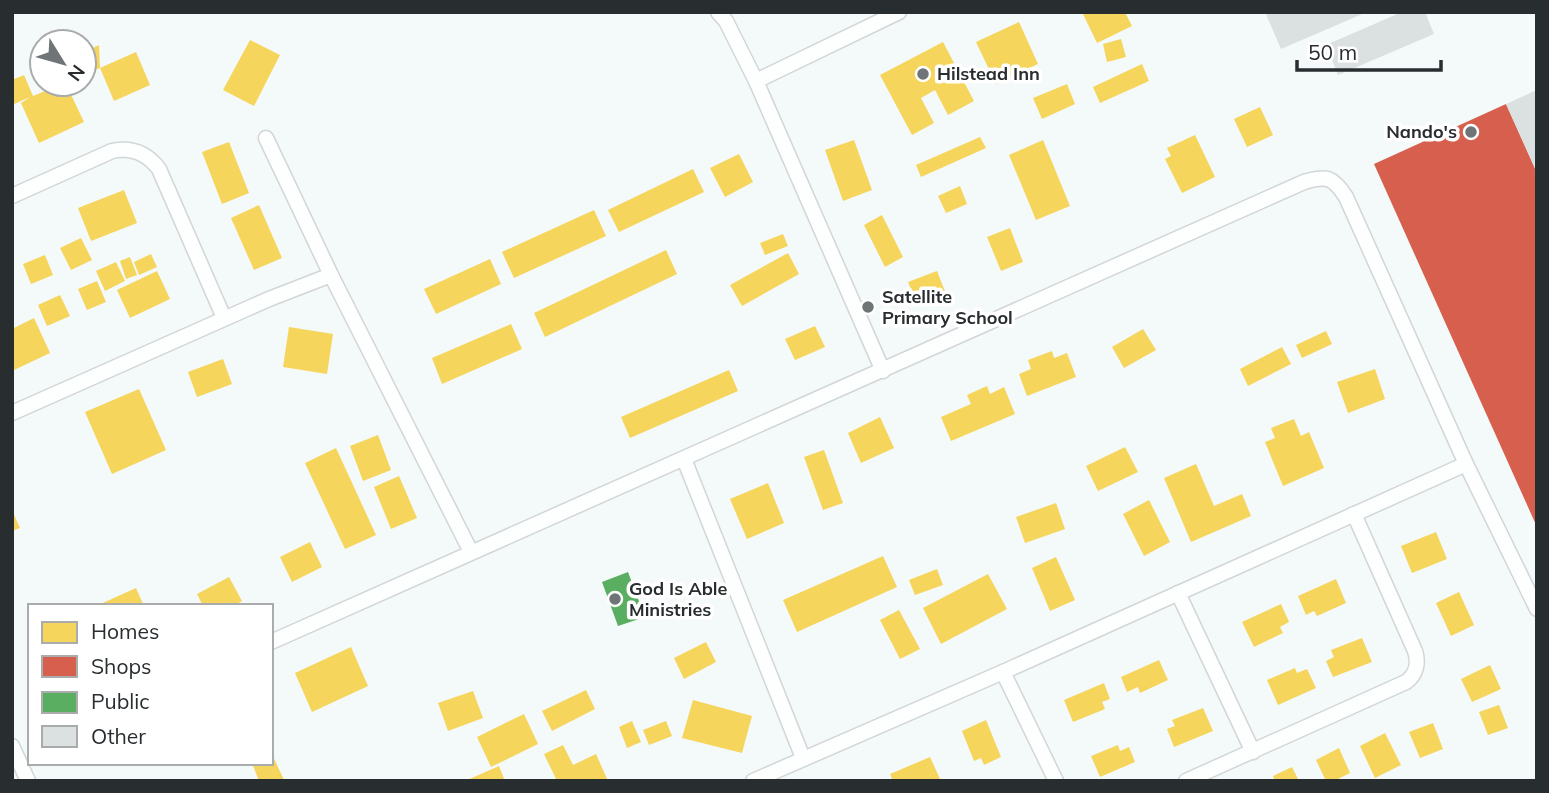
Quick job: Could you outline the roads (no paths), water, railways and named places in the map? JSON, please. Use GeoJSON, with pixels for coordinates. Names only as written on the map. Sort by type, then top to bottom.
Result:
{"type":"FeatureCollection","features":[{"type":"Feature","properties":{"kind":"street"},"geometry":{"type":"LineString","coordinates":[[718,12],[726,21],[756,81],[883,371]]}},
{"type":"Feature","properties":{"kind":"street"},"geometry":{"type":"LineString","coordinates":[[756,81],[899,12]]}},
{"type":"Feature","properties":{"kind":"street"},"geometry":{"type":"LineString","coordinates":[[266,138],[331,275],[471,552]]}},
{"type":"Feature","properties":{"kind":"street"},"geometry":{"type":"LineString","coordinates":[[12,196],[112,151],[127,149],[143,155],[159,169],[224,318]]}},
{"type":"Feature","properties":{"kind":"street"},"geometry":{"type":"LineString","coordinates":[[273,641],[1304,182],[1325,177],[1334,181],[1346,197],[1466,464],[1537,609]]}},
{"type":"Feature","properties":{"kind":"street"},"geometry":{"type":"LineString","coordinates":[[12,413],[224,318],[331,275]]}},
{"type":"Feature","properties":{"kind":"street"},"geometry":{"type":"LineString","coordinates":[[684,459],[803,758]]}},
{"type":"Feature","properties":{"kind":"street"},"geometry":{"type":"LineString","coordinates":[[753,781],[1466,464]]}},
{"type":"Feature","properties":{"kind":"street"},"geometry":{"type":"LineString","coordinates":[[1186,781],[1410,679],[1415,670],[1415,651],[1354,514]]}},
{"type":"Feature","properties":{"kind":"street"},"geometry":{"type":"LineString","coordinates":[[1178,593],[1253,752]]}},
{"type":"Feature","properties":{"kind":"street"},"geometry":{"type":"LineString","coordinates":[[1003,672],[1056,781]]}},
{"type":"Feature","properties":{"kind":"street"},"geometry":{"type":"LineString","coordinates":[[20,751],[28,781]]}},
{"type":"Feature","properties":{"kind":"place","name":"Hilstead Inn"},"geometry":{"type":"Point","coordinates":[923,74]}},
{"type":"Feature","properties":{"kind":"place","name":"Nando's"},"geometry":{"type":"Point","coordinates":[1471,132]}},
{"type":"Feature","properties":{"kind":"place","name":"Satellite Primary School"},"geometry":{"type":"Point","coordinates":[868,307]}},
{"type":"Feature","properties":{"kind":"place","name":"God Is Able Ministries"},"geometry":{"type":"Point","coordinates":[615,599]}}]}
